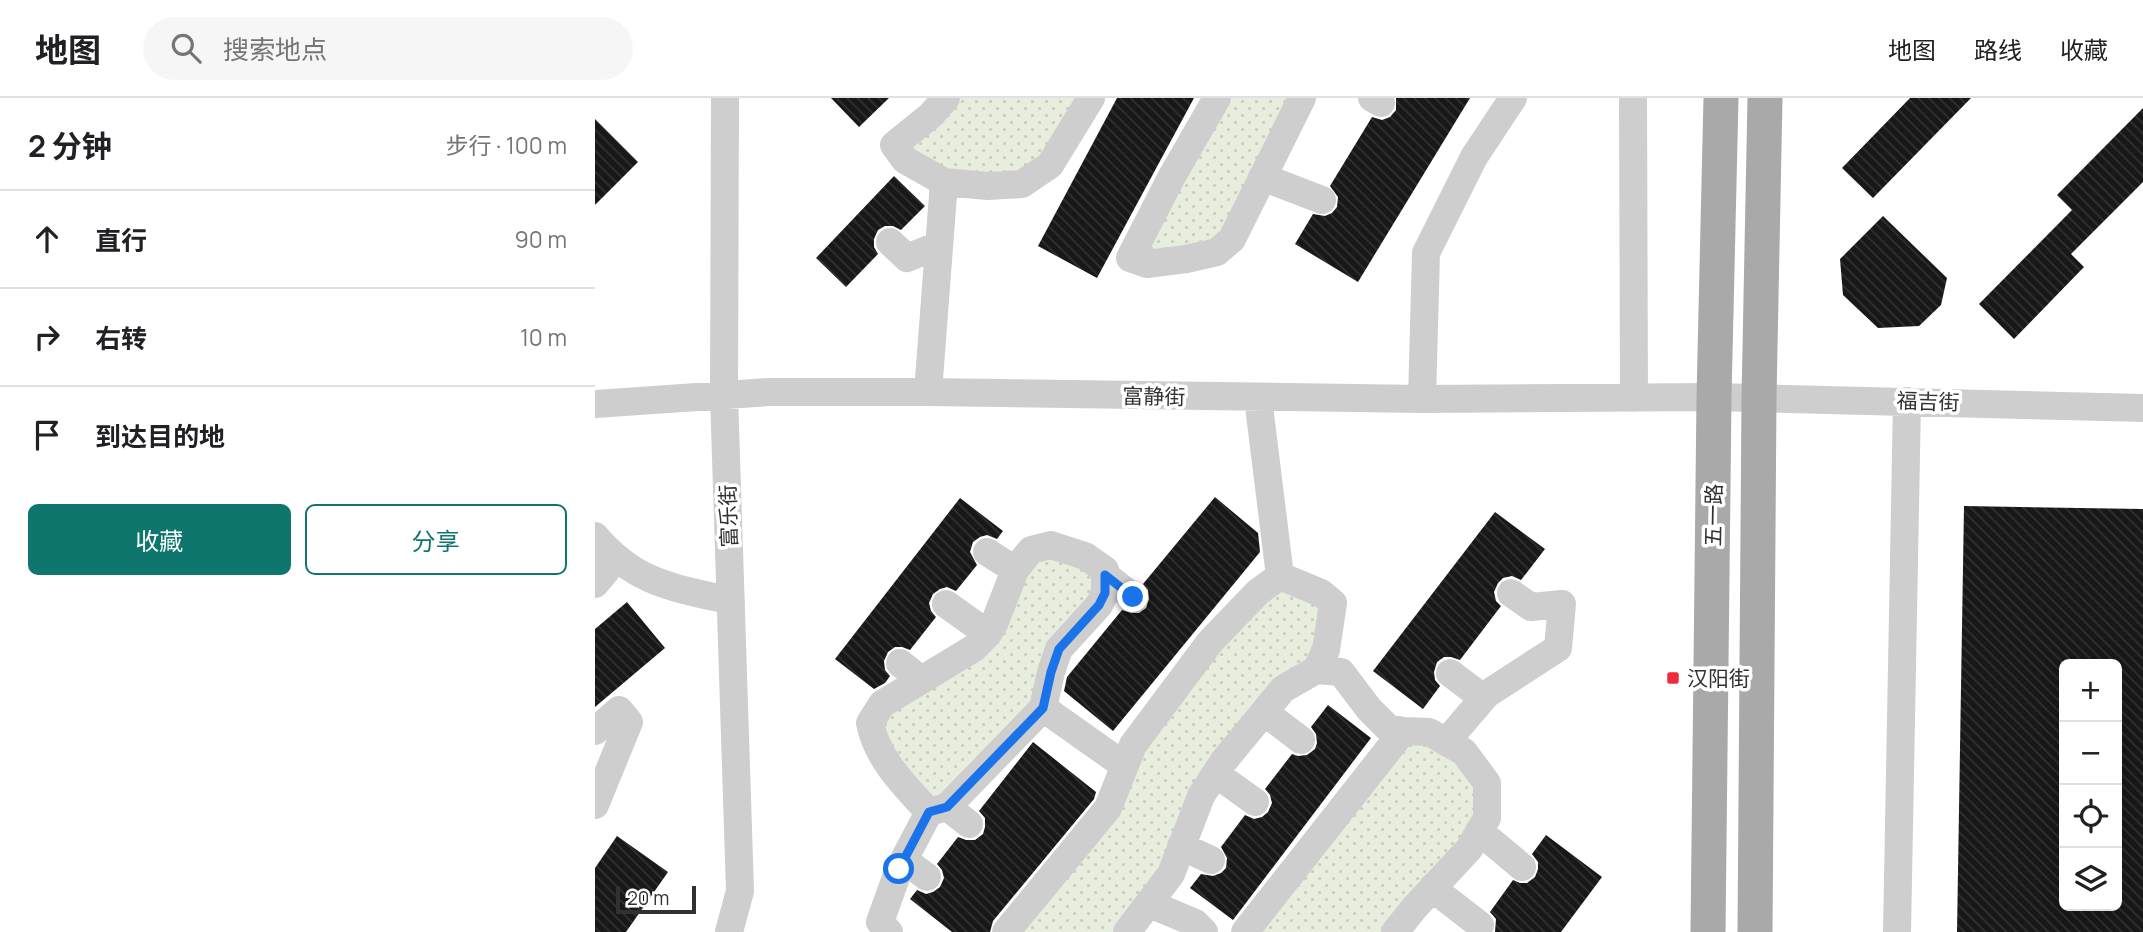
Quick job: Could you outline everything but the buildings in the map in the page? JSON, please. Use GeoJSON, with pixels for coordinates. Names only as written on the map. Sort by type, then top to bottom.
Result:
{"type":"FeatureCollection","features":[{"type":"Feature","properties":{"kind":"main road","name":"五一路"},"geometry":{"type":"LineString","coordinates":[[1708,932],[1714,397],[1721,98]]}},
{"type":"Feature","properties":{"kind":"main road"},"geometry":{"type":"LineString","coordinates":[[1755,932],[1759,398],[1765,98]]}},
{"type":"Feature","properties":{"kind":"street","name":"富乐街"},"geometry":{"type":"LineString","coordinates":[[725,98],[724,395],[740,891],[730,932]]}},
{"type":"Feature","properties":{"kind":"street"},"geometry":{"type":"LineString","coordinates":[[935,102],[894,145],[905,160],[944,181],[988,186],[1022,184],[1050,165],[1091,98]]}},
{"type":"Feature","properties":{"kind":"street"},"geometry":{"type":"LineString","coordinates":[[1216,98],[1167,167],[1127,243],[1130,258],[1147,264],[1186,260],[1217,253],[1232,239],[1302,98]]}},
{"type":"Feature","properties":{"kind":"street"},"geometry":{"type":"LineString","coordinates":[[1422,399],[1426,253],[1474,157],[1513,98]]}},
{"type":"Feature","properties":{"kind":"street"},"geometry":{"type":"LineString","coordinates":[[1633,98],[1634,398]]}},
{"type":"Feature","properties":{"kind":"street"},"geometry":{"type":"LineString","coordinates":[[1262,177],[1322,200]]}},
{"type":"Feature","properties":{"kind":"street"},"geometry":{"type":"LineString","coordinates":[[928,392],[944,181]]}},
{"type":"Feature","properties":{"kind":"street"},"geometry":{"type":"LineString","coordinates":[[890,242],[907,258],[939,246]]}},
{"type":"Feature","properties":{"kind":"street","name":"富静街"},"geometry":{"type":"LineString","coordinates":[[595,404],[769,392],[1422,399],[1714,397]]}},
{"type":"Feature","properties":{"kind":"street","name":"福吉街"},"geometry":{"type":"LineString","coordinates":[[1714,397],[2143,408]]}},
{"type":"Feature","properties":{"kind":"street"},"geometry":{"type":"LineString","coordinates":[[1258,398],[1280,576]]}},
{"type":"Feature","properties":{"kind":"street"},"geometry":{"type":"LineString","coordinates":[[1897,932],[1907,401]]}},
{"type":"Feature","properties":{"kind":"street"},"geometry":{"type":"LineString","coordinates":[[602,544],[635,573],[657,583],[731,601]]}},
{"type":"Feature","properties":{"kind":"street"},"geometry":{"type":"LineString","coordinates":[[595,584],[606,571],[602,544]]}},
{"type":"Feature","properties":{"kind":"street"},"geometry":{"type":"LineString","coordinates":[[889,932],[880,922],[904,860],[938,810],[1002,764],[1043,708],[1059,649],[1080,642],[1105,593],[1105,570],[1085,556],[1051,545],[1031,550],[1015,570],[1005,600],[988,634],[974,649],[911,672],[870,723],[874,742],[891,769],[938,810],[969,824]]}},
{"type":"Feature","properties":{"kind":"street"},"geometry":{"type":"LineString","coordinates":[[986,552],[1015,570]]}},
{"type":"Feature","properties":{"kind":"street"},"geometry":{"type":"LineString","coordinates":[[1105,575],[1133,597]]}},
{"type":"Feature","properties":{"kind":"street"},"geometry":{"type":"LineString","coordinates":[[1128,932],[1171,874],[1201,796],[1216,774],[1283,689],[1316,670],[1326,650],[1333,603],[1321,593],[1280,576]]}},
{"type":"Feature","properties":{"kind":"street"},"geometry":{"type":"LineString","coordinates":[[1006,932],[1108,808],[1133,745],[1210,642],[1258,592],[1280,576]]}},
{"type":"Feature","properties":{"kind":"street"},"geometry":{"type":"LineString","coordinates":[[1446,741],[1483,698],[1558,648],[1562,604],[1531,607],[1511,593]]}},
{"type":"Feature","properties":{"kind":"street"},"geometry":{"type":"LineString","coordinates":[[946,604],[988,634]]}},
{"type":"Feature","properties":{"kind":"street"},"geometry":{"type":"LineString","coordinates":[[1316,670],[1342,672],[1369,709],[1388,728],[1429,732],[1446,741],[1464,752],[1487,782],[1487,818],[1469,849],[1433,888],[1403,930]]}},
{"type":"Feature","properties":{"kind":"street"},"geometry":{"type":"LineString","coordinates":[[1450,673],[1483,698]]}},
{"type":"Feature","properties":{"kind":"street"},"geometry":{"type":"LineString","coordinates":[[1043,708],[1125,765]]}},
{"type":"Feature","properties":{"kind":"street"},"geometry":{"type":"LineString","coordinates":[[595,731],[619,710],[629,722],[595,805]]}},
{"type":"Feature","properties":{"kind":"street"},"geometry":{"type":"LineString","coordinates":[[1264,712],[1301,740]]}},
{"type":"Feature","properties":{"kind":"street"},"geometry":{"type":"LineString","coordinates":[[1245,932],[1403,731]]}},
{"type":"Feature","properties":{"kind":"street"},"geometry":{"type":"LineString","coordinates":[[1216,774],[1255,802]]}},
{"type":"Feature","properties":{"kind":"street"},"geometry":{"type":"LineString","coordinates":[[1479,831],[1523,867]]}},
{"type":"Feature","properties":{"kind":"street"},"geometry":{"type":"LineString","coordinates":[[1181,846],[1212,860]]}},
{"type":"Feature","properties":{"kind":"street"},"geometry":{"type":"LineString","coordinates":[[904,860],[927,877]]}},
{"type":"Feature","properties":{"kind":"street"},"geometry":{"type":"LineString","coordinates":[[1433,888],[1480,925]]}},
{"type":"Feature","properties":{"kind":"street"},"geometry":{"type":"LineString","coordinates":[[1150,904],[1195,923],[1204,932]]}},
{"type":"Feature","properties":{"kind":"green space"},"geometry":{"type":"Polygon","coordinates":[[[950,98],[1085,98],[1020,181],[943,175],[901,146],[950,98]]]}},
{"type":"Feature","properties":{"kind":"green space"},"geometry":{"type":"Polygon","coordinates":[[[1220,98],[1298,98],[1229,235],[1137,256],[1220,98]]]}},
{"type":"Feature","properties":{"kind":"green space"},"geometry":{"type":"Polygon","coordinates":[[[1032,554],[1100,571],[1040,705],[932,809],[877,741],[884,709],[974,653],[1032,554]]]}},
{"type":"Feature","properties":{"kind":"green space"},"geometry":{"type":"Polygon","coordinates":[[[1296,583],[1318,597],[1321,649],[1174,847],[1120,932],[1012,932],[1138,749],[1259,599],[1296,583]]]}},
{"type":"Feature","properties":{"kind":"green space"},"geometry":{"type":"Polygon","coordinates":[[[1406,735],[1427,736],[1482,783],[1480,817],[1390,932],[1251,932],[1406,735]]]}},
{"type":"Feature","properties":{"kind":"place","name":"汉阳街"},"geometry":{"type":"Point","coordinates":[1673,678]}},
{"type":"Feature","properties":{"kind":"route"},"geometry":{"type":"LineString","coordinates":[[899,869],[929,812],[947,807],[1043,708],[1059,649],[1099,605],[1105,593],[1105,575],[1133,597]]}}]}
